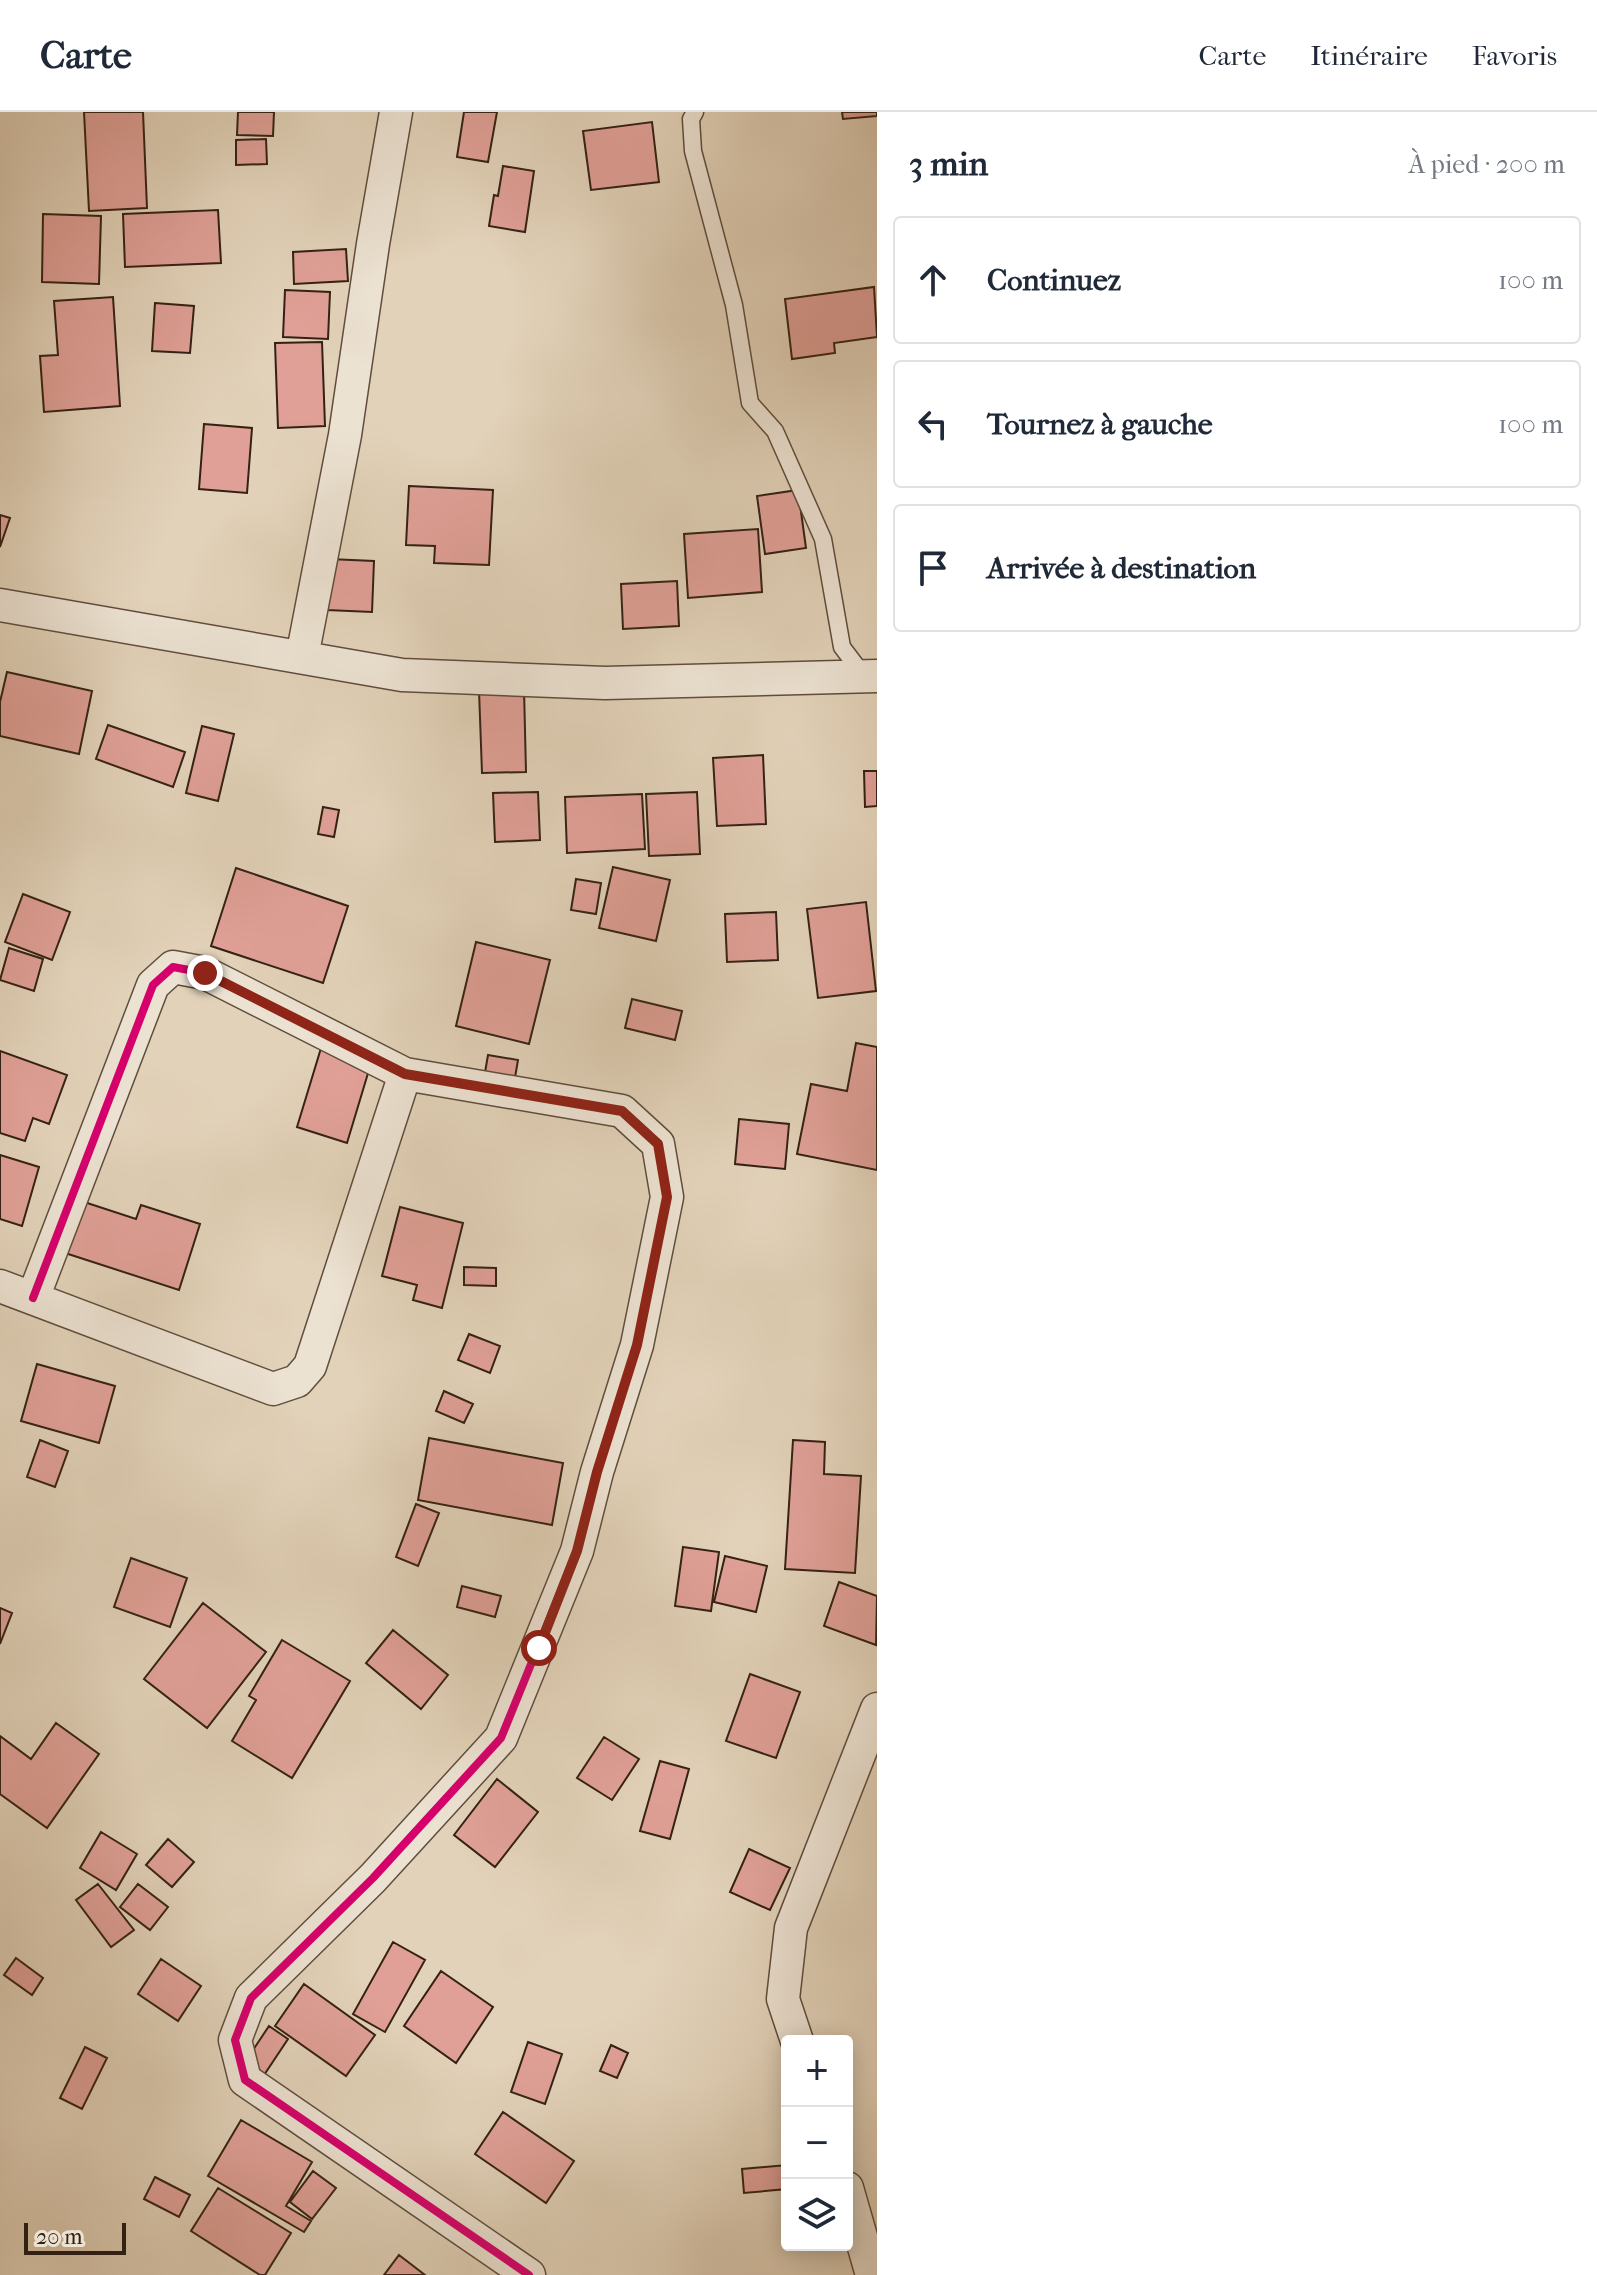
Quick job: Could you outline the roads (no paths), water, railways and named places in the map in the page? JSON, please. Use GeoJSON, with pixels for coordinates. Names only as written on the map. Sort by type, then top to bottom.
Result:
{"type":"FeatureCollection","features":[{"type":"Feature","properties":{"kind":"street"},"geometry":{"type":"LineString","coordinates":[[302,657],[345,435],[396,112]]}},
{"type":"Feature","properties":{"kind":"street"},"geometry":{"type":"LineString","coordinates":[[0,605],[402,675],[605,683],[870,676]]}},
{"type":"Feature","properties":{"kind":"street"},"geometry":{"type":"LineString","coordinates":[[33,1298],[153,985],[173,967],[205,973],[405,1074],[622,1111],[658,1144],[667,1197],[637,1345],[597,1472],[577,1551],[501,1738],[373,1878],[251,1998],[235,2040],[245,2080],[529,2275]]}},
{"type":"Feature","properties":{"kind":"street"},"geometry":{"type":"LineString","coordinates":[[0,1286],[273,1389],[297,1381],[310,1366],[405,1074]]}},
{"type":"Feature","properties":{"kind":"street"},"geometry":{"type":"LineString","coordinates":[[795,2035],[783,1999],[791,1928],[877,1709]]}},
{"type":"Feature","properties":{"kind":"street"},"geometry":{"type":"LineString","coordinates":[[853,2209],[872,2275]]}},
{"type":"Feature","properties":{"kind":"lane"},"geometry":{"type":"LineString","coordinates":[[695,112],[691,119],[693,151],[734,305],[750,403],[775,431],[823,539],[842,647],[870,676]]}}]}
